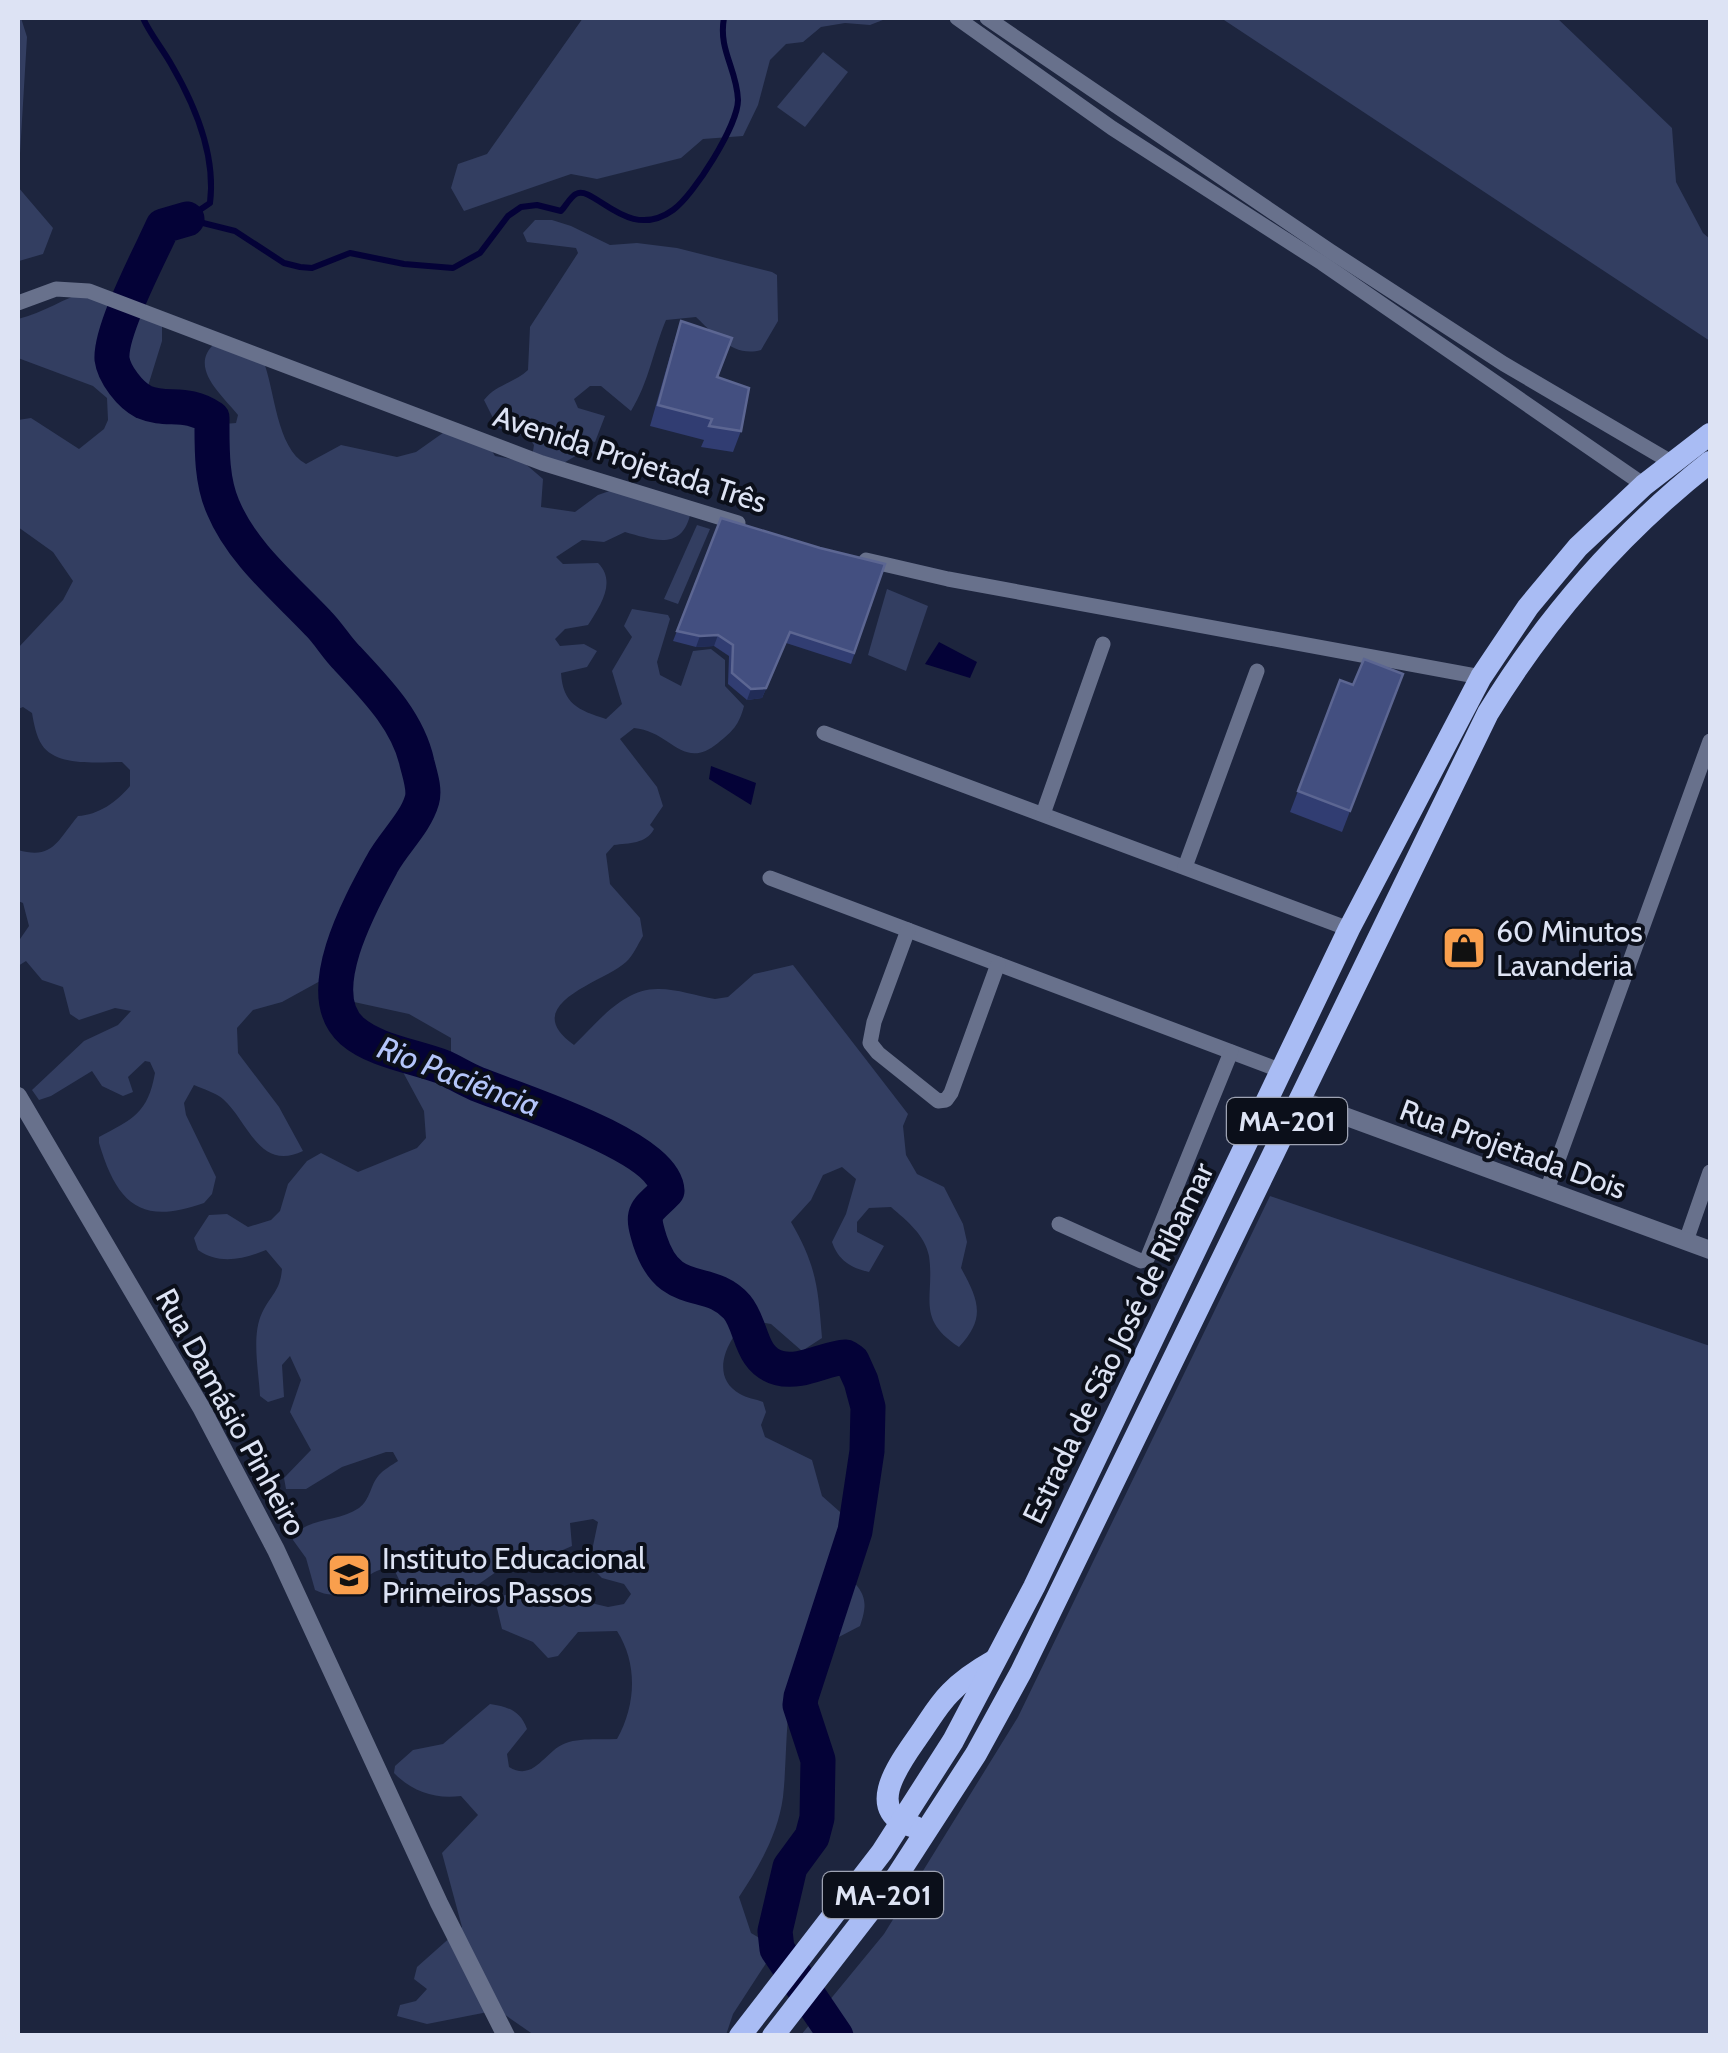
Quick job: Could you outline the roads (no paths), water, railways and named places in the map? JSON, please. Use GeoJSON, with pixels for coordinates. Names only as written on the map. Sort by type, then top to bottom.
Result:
{"type":"FeatureCollection","features":[{"type":"Feature","properties":{"kind":"main road","name":"Estrada de São José de Ribamar"},"geometry":{"type":"LineString","coordinates":[[740,2036],[902,1823],[998,1658],[1350,929],[1481,677],[1552,576],[1606,519],[1671,462],[1710,434]]}},
{"type":"Feature","properties":{"kind":"main road","name":"Estrada de São José de Ribamar"},"geometry":{"type":"LineString","coordinates":[[774,2036],[897,1876],[976,1754],[1021,1672],[1472,742],[1512,672],[1551,618],[1606,554],[1710,462]]}},
{"type":"Feature","properties":{"kind":"main road"},"geometry":{"type":"LineString","coordinates":[[928,1828],[902,1823],[888,1800],[894,1772],[952,1690],[998,1658]]}},
{"type":"Feature","properties":{"kind":"street"},"geometry":{"type":"LineString","coordinates":[[957,18],[1144,149],[1671,462]]}},
{"type":"Feature","properties":{"kind":"street"},"geometry":{"type":"LineString","coordinates":[[987,18],[1290,234]]}},
{"type":"Feature","properties":{"kind":"street"},"geometry":{"type":"LineString","coordinates":[[1144,149],[1154,134]]}},
{"type":"Feature","properties":{"kind":"street"},"geometry":{"type":"LineString","coordinates":[[1326,257],[1644,485]]}},
{"type":"Feature","properties":{"kind":"street","name":"Avenida Projetada Três"},"geometry":{"type":"LineString","coordinates":[[18,303],[56,289],[90,291],[542,464],[762,531]]}},
{"type":"Feature","properties":{"kind":"street"},"geometry":{"type":"LineString","coordinates":[[1459,356],[1470,342]]}},
{"type":"Feature","properties":{"kind":"street"},"geometry":{"type":"LineString","coordinates":[[1494,380],[1504,364]]}},
{"type":"Feature","properties":{"kind":"street"},"geometry":{"type":"LineString","coordinates":[[850,556],[948,579],[1481,677]]}},
{"type":"Feature","properties":{"kind":"street"},"geometry":{"type":"LineString","coordinates":[[1043,814],[1103,644]]}},
{"type":"Feature","properties":{"kind":"street"},"geometry":{"type":"LineString","coordinates":[[1185,867],[1257,671]]}},
{"type":"Feature","properties":{"kind":"street"},"geometry":{"type":"LineString","coordinates":[[824,733],[1350,929]]}},
{"type":"Feature","properties":{"kind":"street"},"geometry":{"type":"LineString","coordinates":[[1547,1190],[1710,741]]}},
{"type":"Feature","properties":{"kind":"street"},"geometry":{"type":"LineString","coordinates":[[770,878],[1282,1071]]}},
{"type":"Feature","properties":{"kind":"street"},"geometry":{"type":"LineString","coordinates":[[908,930],[870,1043],[938,1102],[951,1093],[998,964]]}},
{"type":"Feature","properties":{"kind":"street"},"geometry":{"type":"LineString","coordinates":[[1059,1224],[1140,1260],[1147,1259],[1231,1052]]}},
{"type":"Feature","properties":{"kind":"street","name":"Rua Damásio Pinheiro"},"geometry":{"type":"LineString","coordinates":[[18,1096],[212,1426],[276,1550],[506,2036]]}},
{"type":"Feature","properties":{"kind":"street","name":"Rua Projetada Dois"},"geometry":{"type":"LineString","coordinates":[[1298,1099],[1710,1250]]}},
{"type":"Feature","properties":{"kind":"street"},"geometry":{"type":"LineString","coordinates":[[1686,1241],[1710,1172]]}},
{"type":"Feature","properties":{"kind":"waterway","name":"Rio Paciência"},"geometry":{"type":"LineString","coordinates":[[143,18],[188,96],[207,149],[210,203],[188,218]]}},
{"type":"Feature","properties":{"kind":"waterway"},"geometry":{"type":"LineString","coordinates":[[187,219],[235,231],[284,263],[300,267],[312,268],[350,253],[404,264],[453,268],[480,253],[508,216],[521,207],[537,205],[561,211],[574,195],[583,193],[627,217],[656,218],[673,210],[692,190],[731,126],[738,100],[724,40],[724,18]]}},
{"type":"Feature","properties":{"kind":"waterway","name":"Rio Paciência"},"geometry":{"type":"LineString","coordinates":[[187,219],[163,226],[141,273],[117,330],[112,359],[116,371],[128,389],[144,402],[194,409],[212,418],[216,486],[231,524],[253,555],[322,627],[389,706],[413,748],[422,782],[419,809],[373,881],[343,949],[337,972],[340,1015],[352,1031],[372,1044],[443,1067],[585,1126],[642,1157],[660,1174],[667,1191],[647,1212],[645,1223],[658,1260],[668,1272],[726,1297],[737,1307],[757,1350],[769,1364],[796,1369],[846,1357],[861,1381],[868,1407],[867,1451],[855,1531],[800,1705],[818,1760],[817,1818],[812,1837],[790,1867],[775,1931],[777,1949],[836,2036]]}},
{"type":"Feature","properties":{"kind":"place","name":"60 Minutos Lavanderia"},"geometry":{"type":"Point","coordinates":[1464,948]}},
{"type":"Feature","properties":{"kind":"place","name":"Instituto Educacional Primeiros Passos"},"geometry":{"type":"Point","coordinates":[349,1575]}}]}
